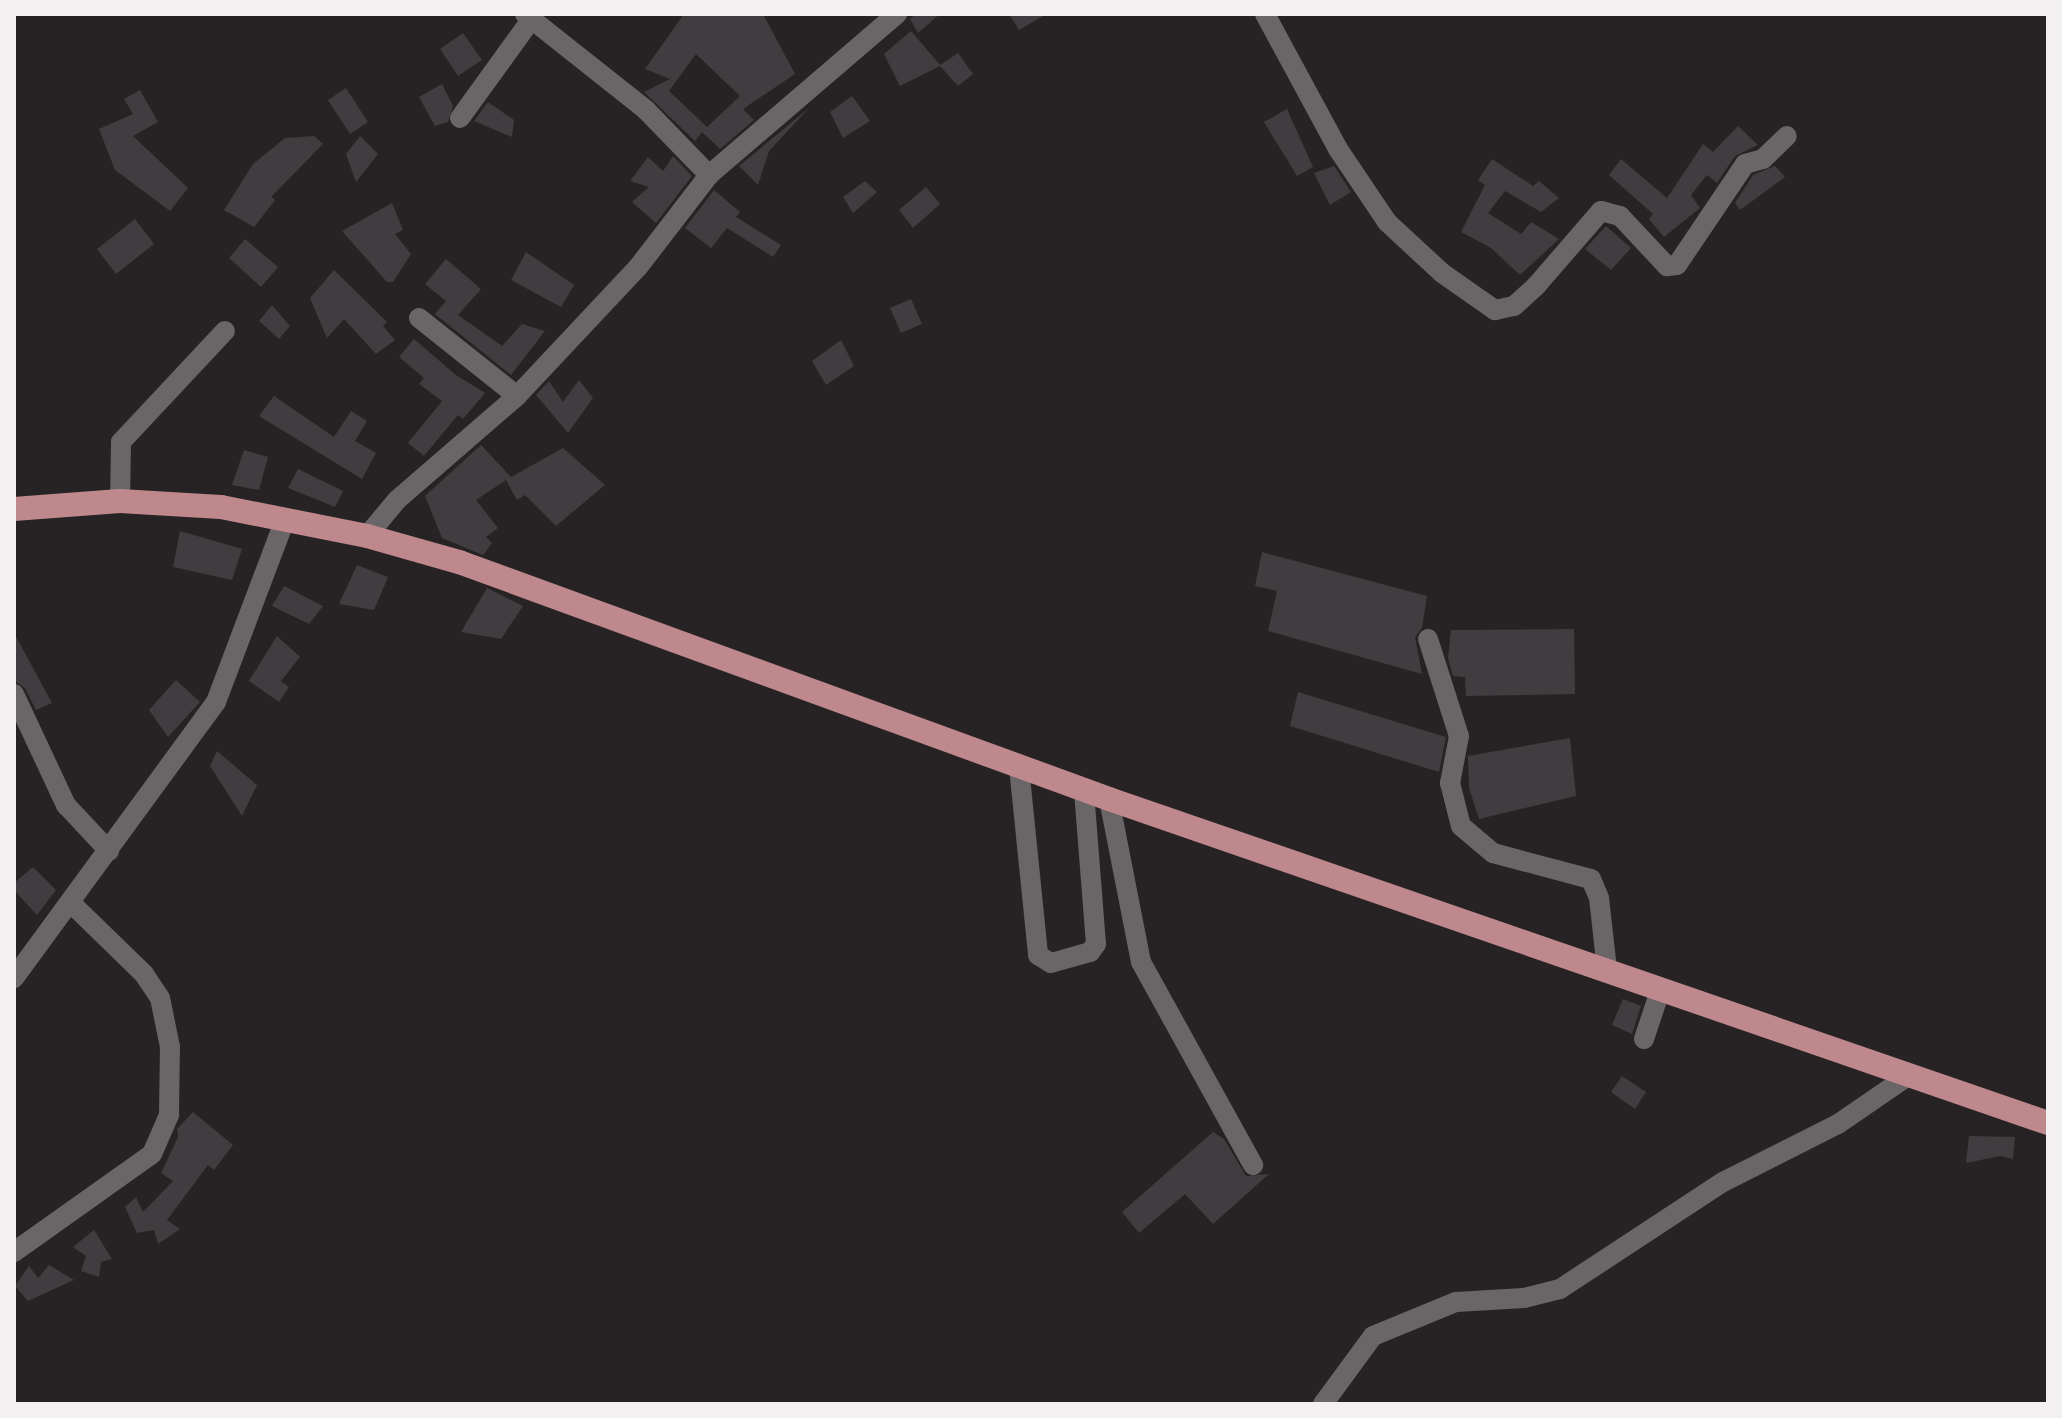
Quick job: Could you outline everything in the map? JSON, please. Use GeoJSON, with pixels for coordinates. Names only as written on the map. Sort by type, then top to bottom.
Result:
{"type":"FeatureCollection","features":[{"type":"Feature","properties":{"kind":"main road"},"geometry":{"type":"LineString","coordinates":[[14,509],[120,501],[221,507],[367,536],[459,562],[1109,799],[2048,1123]]}},
{"type":"Feature","properties":{"kind":"street"},"geometry":{"type":"LineString","coordinates":[[367,536],[397,500],[517,396],[639,266],[709,175],[897,14]]}},
{"type":"Feature","properties":{"kind":"street"},"geometry":{"type":"LineString","coordinates":[[1265,14],[1338,149],[1387,222],[1442,273],[1495,310],[1514,306],[1536,286],[1601,211],[1620,216],[1660,260],[1670,268],[1677,265],[1745,164],[1763,159],[1787,136]]}},
{"type":"Feature","properties":{"kind":"street"},"geometry":{"type":"LineString","coordinates":[[460,118],[528,17],[646,110],[709,175]]}},
{"type":"Feature","properties":{"kind":"street"},"geometry":{"type":"LineString","coordinates":[[419,318],[517,396]]}},
{"type":"Feature","properties":{"kind":"street"},"geometry":{"type":"LineString","coordinates":[[120,501],[121,442],[225,331]]}},
{"type":"Feature","properties":{"kind":"street"},"geometry":{"type":"LineString","coordinates":[[14,978],[216,702],[285,519]]}},
{"type":"Feature","properties":{"kind":"street"},"geometry":{"type":"LineString","coordinates":[[1428,639],[1459,736],[1450,786],[1461,826],[1493,853],[1591,879],[1599,898],[1607,969]]}},
{"type":"Feature","properties":{"kind":"street"},"geometry":{"type":"LineString","coordinates":[[14,694],[66,805],[109,851]]}},
{"type":"Feature","properties":{"kind":"street"},"geometry":{"type":"LineString","coordinates":[[1019,767],[1038,955],[1051,963],[1090,952],[1096,944],[1084,790]]}},
{"type":"Feature","properties":{"kind":"street"},"geometry":{"type":"LineString","coordinates":[[1109,799],[1141,962],[1253,1165]]}},
{"type":"Feature","properties":{"kind":"street"},"geometry":{"type":"LineString","coordinates":[[14,1252],[152,1154],[169,1115],[170,1047],[160,998],[144,974],[71,903]]}},
{"type":"Feature","properties":{"kind":"street"},"geometry":{"type":"LineString","coordinates":[[1644,1039],[1661,988]]}},
{"type":"Feature","properties":{"kind":"street"},"geometry":{"type":"LineString","coordinates":[[1323,1404],[1373,1336],[1456,1302],[1524,1298],[1560,1289],[1723,1182],[1838,1124],[1911,1074]]}},
{"type":"Feature","properties":{"kind":"building"},"geometry":{"type":"Polygon","coordinates":[[[684,14],[763,14],[795,74],[743,109],[754,120],[720,149],[702,132],[695,141],[644,92],[670,79],[645,69],[684,14]],[[696,54],[669,91],[707,127],[740,96],[696,54]]]}},
{"type":"Feature","properties":{"kind":"building"},"geometry":{"type":"Polygon","coordinates":[[[916,14],[940,14],[918,33],[910,19],[916,14]]]}},
{"type":"Feature","properties":{"kind":"building"},"geometry":{"type":"Polygon","coordinates":[[[1009,14],[1047,14],[1019,30],[1009,14]]]}},
{"type":"Feature","properties":{"kind":"building"},"geometry":{"type":"Polygon","coordinates":[[[911,31],[940,65],[958,53],[973,74],[958,86],[940,66],[900,86],[884,54],[911,31]]]}},
{"type":"Feature","properties":{"kind":"building"},"geometry":{"type":"Polygon","coordinates":[[[463,33],[482,60],[458,76],[440,49],[463,33]]]}},
{"type":"Feature","properties":{"kind":"building"},"geometry":{"type":"Polygon","coordinates":[[[442,84],[453,106],[448,122],[435,126],[419,97],[442,84]]]}},
{"type":"Feature","properties":{"kind":"building"},"geometry":{"type":"Polygon","coordinates":[[[346,88],[368,122],[350,134],[328,100],[346,88]]]}},
{"type":"Feature","properties":{"kind":"building"},"geometry":{"type":"Polygon","coordinates":[[[140,90],[158,122],[133,136],[188,188],[170,211],[115,170],[99,129],[133,114],[124,99],[140,90]]]}},
{"type":"Feature","properties":{"kind":"building"},"geometry":{"type":"Polygon","coordinates":[[[852,96],[870,121],[843,138],[830,112],[852,96]]]}},
{"type":"Feature","properties":{"kind":"building"},"geometry":{"type":"Polygon","coordinates":[[[488,102],[514,120],[512,137],[474,121],[488,102]]]}},
{"type":"Feature","properties":{"kind":"building"},"geometry":{"type":"Polygon","coordinates":[[[809,108],[769,151],[758,185],[739,166],[809,108]]]}},
{"type":"Feature","properties":{"kind":"building"},"geometry":{"type":"Polygon","coordinates":[[[1287,109],[1313,167],[1297,176],[1264,122],[1287,109]]]}},
{"type":"Feature","properties":{"kind":"building"},"geometry":{"type":"Polygon","coordinates":[[[1738,126],[1758,145],[1735,156],[1717,183],[1707,175],[1691,195],[1700,208],[1664,237],[1649,219],[1653,214],[1609,175],[1621,159],[1667,198],[1703,144],[1713,152],[1738,126]]]}},
{"type":"Feature","properties":{"kind":"building"},"geometry":{"type":"Polygon","coordinates":[[[314,136],[323,144],[271,197],[275,200],[254,227],[224,210],[253,164],[285,138],[314,136]]]}},
{"type":"Feature","properties":{"kind":"building"},"geometry":{"type":"Polygon","coordinates":[[[360,136],[378,154],[356,182],[346,154],[360,136]]]}},
{"type":"Feature","properties":{"kind":"building"},"geometry":{"type":"Polygon","coordinates":[[[673,156],[692,176],[656,223],[632,202],[649,187],[630,181],[648,157],[663,171],[673,156]]]}},
{"type":"Feature","properties":{"kind":"building"},"geometry":{"type":"Polygon","coordinates":[[[1492,159],[1533,186],[1539,181],[1559,198],[1541,212],[1505,191],[1488,213],[1521,234],[1531,222],[1559,239],[1520,275],[1491,248],[1461,232],[1485,185],[1478,180],[1492,159]]]}},
{"type":"Feature","properties":{"kind":"building"},"geometry":{"type":"Polygon","coordinates":[[[1334,166],[1351,192],[1330,205],[1314,173],[1334,166]]]}},
{"type":"Feature","properties":{"kind":"building"},"geometry":{"type":"Polygon","coordinates":[[[1775,166],[1785,177],[1740,210],[1735,203],[1753,175],[1775,166]]]}},
{"type":"Feature","properties":{"kind":"building"},"geometry":{"type":"Polygon","coordinates":[[[865,181],[877,192],[853,213],[843,197],[865,181]]]}},
{"type":"Feature","properties":{"kind":"building"},"geometry":{"type":"Polygon","coordinates":[[[926,187],[940,204],[913,228],[899,210],[926,187]]]}},
{"type":"Feature","properties":{"kind":"building"},"geometry":{"type":"Polygon","coordinates":[[[714,190],[740,212],[736,217],[781,245],[773,257],[727,228],[711,248],[685,228],[714,190]]]}},
{"type":"Feature","properties":{"kind":"building"},"geometry":{"type":"Polygon","coordinates":[[[392,203],[403,230],[395,234],[411,254],[393,282],[387,282],[342,231],[392,203]]]}},
{"type":"Feature","properties":{"kind":"building"},"geometry":{"type":"Polygon","coordinates":[[[135,219],[154,244],[116,274],[97,249],[135,219]]]}},
{"type":"Feature","properties":{"kind":"building"},"geometry":{"type":"Polygon","coordinates":[[[1606,226],[1631,248],[1611,270],[1585,249],[1606,226]]]}},
{"type":"Feature","properties":{"kind":"building"},"geometry":{"type":"Polygon","coordinates":[[[245,239],[278,267],[261,287],[229,258],[245,239]]]}},
{"type":"Feature","properties":{"kind":"building"},"geometry":{"type":"Polygon","coordinates":[[[526,252],[574,285],[561,307],[511,280],[526,252]]]}},
{"type":"Feature","properties":{"kind":"building"},"geometry":{"type":"Polygon","coordinates":[[[446,259],[481,289],[458,315],[502,346],[522,324],[545,331],[511,375],[435,314],[446,301],[425,284],[446,259]]]}},
{"type":"Feature","properties":{"kind":"building"},"geometry":{"type":"Polygon","coordinates":[[[334,270],[387,322],[383,326],[395,340],[376,354],[344,319],[327,338],[310,298],[334,270]]]}},
{"type":"Feature","properties":{"kind":"building"},"geometry":{"type":"Polygon","coordinates":[[[911,299],[922,324],[901,333],[890,308],[911,299]]]}},
{"type":"Feature","properties":{"kind":"building"},"geometry":{"type":"Polygon","coordinates":[[[272,305],[290,326],[279,339],[259,321],[272,305]]]}},
{"type":"Feature","properties":{"kind":"building"},"geometry":{"type":"Polygon","coordinates":[[[414,339],[456,375],[485,393],[463,419],[458,415],[424,456],[408,443],[442,401],[419,384],[424,378],[399,357],[414,339]]]}},
{"type":"Feature","properties":{"kind":"building"},"geometry":{"type":"Polygon","coordinates":[[[841,340],[854,366],[826,385],[812,361],[841,340]]]}},
{"type":"Feature","properties":{"kind":"building"},"geometry":{"type":"Polygon","coordinates":[[[579,380],[593,398],[568,433],[536,395],[549,381],[563,402],[579,380]]]}},
{"type":"Feature","properties":{"kind":"building"},"geometry":{"type":"Polygon","coordinates":[[[274,396],[334,437],[351,411],[367,421],[355,441],[376,453],[362,479],[259,416],[274,396]]]}},
{"type":"Feature","properties":{"kind":"building"},"geometry":{"type":"Polygon","coordinates":[[[481,445],[511,477],[563,448],[605,485],[556,526],[525,495],[517,500],[506,480],[476,500],[498,528],[486,537],[492,543],[483,555],[442,538],[425,496],[481,445]]]}},
{"type":"Feature","properties":{"kind":"building"},"geometry":{"type":"Polygon","coordinates":[[[244,450],[268,457],[259,490],[232,485],[244,450]]]}},
{"type":"Feature","properties":{"kind":"building"},"geometry":{"type":"Polygon","coordinates":[[[298,469],[343,491],[335,507],[288,488],[298,469]]]}},
{"type":"Feature","properties":{"kind":"building"},"geometry":{"type":"Polygon","coordinates":[[[180,531],[242,549],[232,580],[173,567],[180,531]]]}},
{"type":"Feature","properties":{"kind":"building"},"geometry":{"type":"Polygon","coordinates":[[[1262,552],[1427,596],[1422,628],[1415,637],[1422,674],[1268,631],[1277,591],[1255,586],[1262,552]]]}},
{"type":"Feature","properties":{"kind":"building"},"geometry":{"type":"Polygon","coordinates":[[[357,565],[388,577],[374,610],[339,604],[357,565]]]}},
{"type":"Feature","properties":{"kind":"building"},"geometry":{"type":"Polygon","coordinates":[[[284,586],[323,606],[309,624],[272,606],[284,586]]]}},
{"type":"Feature","properties":{"kind":"building"},"geometry":{"type":"Polygon","coordinates":[[[487,588],[523,606],[501,639],[461,632],[487,588]]]}},
{"type":"Feature","properties":{"kind":"building"},"geometry":{"type":"Polygon","coordinates":[[[1574,629],[1575,694],[1466,696],[1465,677],[1453,676],[1448,658],[1451,630],[1574,629]]]}},
{"type":"Feature","properties":{"kind":"building"},"geometry":{"type":"Polygon","coordinates":[[[14,633],[52,703],[36,710],[25,688],[15,681],[14,633]]]}},
{"type":"Feature","properties":{"kind":"building"},"geometry":{"type":"Polygon","coordinates":[[[277,636],[300,657],[281,681],[289,687],[279,702],[249,681],[277,636]]]}},
{"type":"Feature","properties":{"kind":"building"},"geometry":{"type":"Polygon","coordinates":[[[176,680],[200,702],[168,737],[149,710],[176,680]]]}},
{"type":"Feature","properties":{"kind":"building"},"geometry":{"type":"Polygon","coordinates":[[[1298,692],[1446,737],[1439,772],[1290,726],[1298,692]]]}},
{"type":"Feature","properties":{"kind":"building"},"geometry":{"type":"Polygon","coordinates":[[[1570,738],[1576,796],[1479,819],[1469,788],[1468,756],[1570,738]]]}},
{"type":"Feature","properties":{"kind":"building"},"geometry":{"type":"Polygon","coordinates":[[[217,751],[257,785],[242,816],[210,766],[217,751]]]}},
{"type":"Feature","properties":{"kind":"building"},"geometry":{"type":"Polygon","coordinates":[[[33,867],[56,890],[37,915],[14,890],[14,883],[33,867]]]}},
{"type":"Feature","properties":{"kind":"building"},"geometry":{"type":"Polygon","coordinates":[[[1623,999],[1641,1006],[1632,1034],[1612,1025],[1623,999]]]}},
{"type":"Feature","properties":{"kind":"building"},"geometry":{"type":"Polygon","coordinates":[[[1622,1076],[1646,1092],[1635,1109],[1611,1092],[1622,1076]]]}},
{"type":"Feature","properties":{"kind":"building"},"geometry":{"type":"Polygon","coordinates":[[[193,1112],[233,1145],[214,1170],[208,1165],[167,1220],[180,1229],[158,1244],[154,1230],[137,1233],[125,1207],[136,1197],[143,1212],[173,1181],[161,1173],[178,1137],[177,1129],[193,1112]]]}},
{"type":"Feature","properties":{"kind":"building"},"geometry":{"type":"Polygon","coordinates":[[[1213,1132],[1224,1139],[1246,1176],[1269,1174],[1213,1224],[1185,1194],[1139,1233],[1122,1212],[1213,1132]]]}},
{"type":"Feature","properties":{"kind":"building"},"geometry":{"type":"Polygon","coordinates":[[[1969,1136],[2015,1137],[2013,1159],[2000,1156],[1966,1163],[1969,1136]]]}},
{"type":"Feature","properties":{"kind":"building"},"geometry":{"type":"Polygon","coordinates":[[[94,1230],[112,1259],[101,1262],[99,1277],[81,1271],[86,1256],[73,1247],[94,1230]]]}},
{"type":"Feature","properties":{"kind":"building"},"geometry":{"type":"Polygon","coordinates":[[[49,1265],[74,1280],[28,1301],[15,1286],[29,1266],[38,1278],[49,1265]]]}}]}
